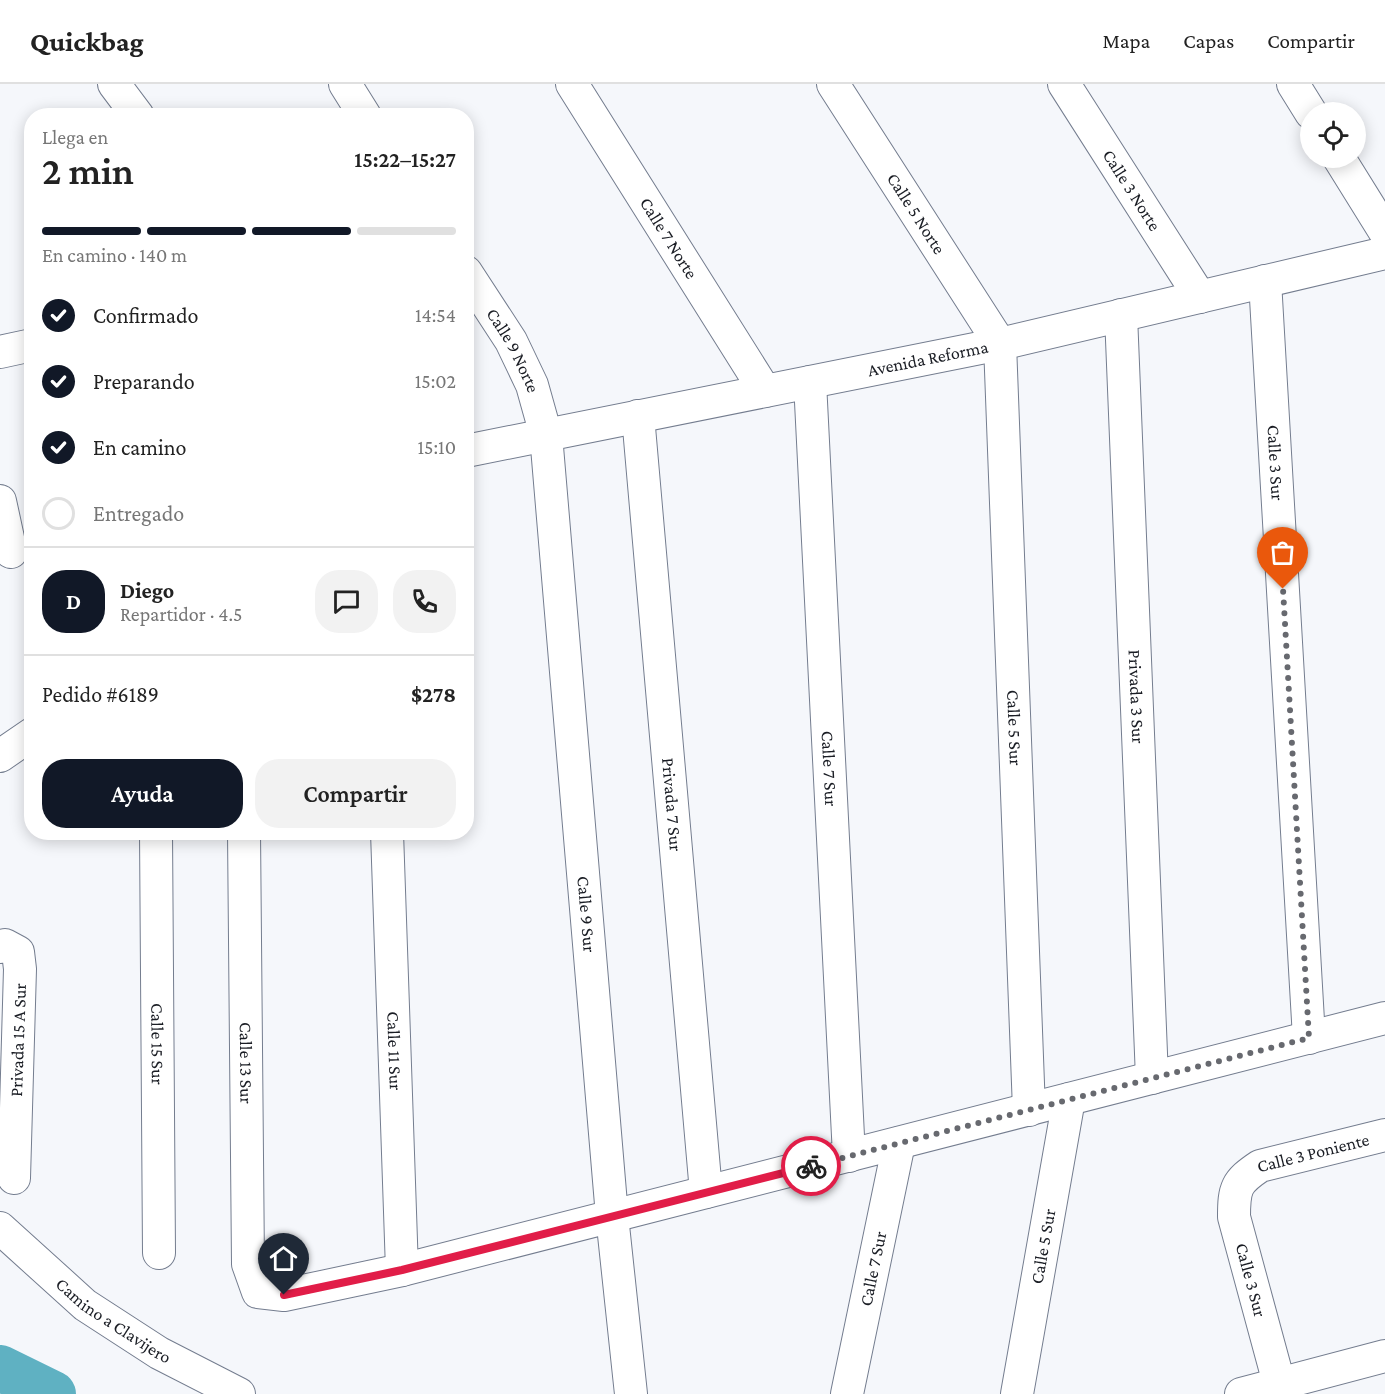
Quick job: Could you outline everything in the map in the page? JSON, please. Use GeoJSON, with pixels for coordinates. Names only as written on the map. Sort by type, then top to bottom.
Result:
{"type":"FeatureCollection","features":[{"type":"Feature","properties":{"kind":"street"},"geometry":{"type":"LineString","coordinates":[[114,84],[132,108]]}},
{"type":"Feature","properties":{"kind":"street"},"geometry":{"type":"LineString","coordinates":[[345,84],[360,108]]}},
{"type":"Feature","properties":{"kind":"street","name":"Calle 7 Norte"},"geometry":{"type":"LineString","coordinates":[[572,84],[765,391]]}},
{"type":"Feature","properties":{"kind":"street","name":"Calle 5 Norte"},"geometry":{"type":"LineString","coordinates":[[833,84],[1000,344]]}},
{"type":"Feature","properties":{"kind":"street","name":"Calle 3 Norte"},"geometry":{"type":"LineString","coordinates":[[1064,84],[1200,297]]}},
{"type":"Feature","properties":{"kind":"street"},"geometry":{"type":"LineString","coordinates":[[1293,84],[1304,102]]}},
{"type":"Feature","properties":{"kind":"street"},"geometry":{"type":"LineString","coordinates":[[1345,168],[1385,232]]}},
{"type":"Feature","properties":{"kind":"street","name":"Avenida Reforma"},"geometry":{"type":"LineString","coordinates":[[474,449],[1000,344],[1385,253]]}},
{"type":"Feature","properties":{"kind":"street","name":"Calle 3 Sur"},"geometry":{"type":"LineString","coordinates":[[1265,281],[1309,1038]]}},
{"type":"Feature","properties":{"kind":"street","name":"Calle 9 Norte"},"geometry":{"type":"LineString","coordinates":[[474,284],[511,341],[532,385],[546,435]]}},
{"type":"Feature","properties":{"kind":"street","name":"Privada 3 Sur"},"geometry":{"type":"LineString","coordinates":[[1121,315],[1152,1078]]}},
{"type":"Feature","properties":{"kind":"street","name":"Calle 5 Sur"},"geometry":{"type":"LineString","coordinates":[[1000,344],[1029,1110]]}},
{"type":"Feature","properties":{"kind":"street"},"geometry":{"type":"LineString","coordinates":[[0,352],[24,347]]}},
{"type":"Feature","properties":{"kind":"street","name":"Calle 7 Sur"},"geometry":{"type":"LineString","coordinates":[[810,382],[849,1156]]}},
{"type":"Feature","properties":{"kind":"street","name":"Privada 7 Sur"},"geometry":{"type":"LineString","coordinates":[[638,416],[706,1192]]}},
{"type":"Feature","properties":{"kind":"street","name":"Calle 9 Sur"},"geometry":{"type":"LineString","coordinates":[[546,435],[612,1216],[631,1394]]}},
{"type":"Feature","properties":{"kind":"street"},"geometry":{"type":"LineString","coordinates":[[0,501],[14,551]]}},
{"type":"Feature","properties":{"kind":"street"},"geometry":{"type":"LineString","coordinates":[[0,756],[24,740]]}},
{"type":"Feature","properties":{"kind":"street","name":"Calle 15 Sur"},"geometry":{"type":"LineString","coordinates":[[156,840],[159,1253]]}},
{"type":"Feature","properties":{"kind":"street","name":"Calle 13 Sur"},"geometry":{"type":"LineString","coordinates":[[244,840],[248,1264],[258,1292],[284,1295],[402,1270]]}},
{"type":"Feature","properties":{"kind":"street","name":"Calle 11 Sur"},"geometry":{"type":"LineString","coordinates":[[387,840],[402,1270]]}},
{"type":"Feature","properties":{"kind":"street","name":"Privada 15 A Sur"},"geometry":{"type":"LineString","coordinates":[[2,946],[18,952],[20,969],[14,1178]]}},
{"type":"Feature","properties":{"kind":"street"},"geometry":{"type":"LineString","coordinates":[[402,1270],[1385,1018]]}},
{"type":"Feature","properties":{"kind":"street","name":"Calle 5 Sur"},"geometry":{"type":"LineString","coordinates":[[1017,1394],[1069,1100]]}},
{"type":"Feature","properties":{"kind":"street","name":"Calle 3 Poniente"},"geometry":{"type":"LineString","coordinates":[[1243,1177],[1260,1166],[1385,1135]]}},
{"type":"Feature","properties":{"kind":"street","name":"Calle 7 Sur"},"geometry":{"type":"LineString","coordinates":[[847,1394],[899,1143]]}},
{"type":"Feature","properties":{"kind":"street","name":"Calle 3 Sur"},"geometry":{"type":"LineString","coordinates":[[1243,1177],[1234,1195],[1234,1217],[1279,1383]]}},
{"type":"Feature","properties":{"kind":"street","name":"Camino a Clavijero"},"geometry":{"type":"LineString","coordinates":[[0,1228],[85,1305],[159,1353],[239,1394]]}},
{"type":"Feature","properties":{"kind":"street"},"geometry":{"type":"LineString","coordinates":[[1241,1394],[1385,1356]]}},
{"type":"Feature","properties":{"kind":"waterway"},"geometry":{"type":"LineString","coordinates":[[0,1368],[53,1394]]}},
{"type":"Feature","properties":{"kind":"way so far"},"geometry":{"type":"LineString","coordinates":[[811,1166],[1309,1038],[1283,589]]}},
{"type":"Feature","properties":{"kind":"route"},"geometry":{"type":"LineString","coordinates":[[284,1295],[402,1270],[811,1166]]}}]}
